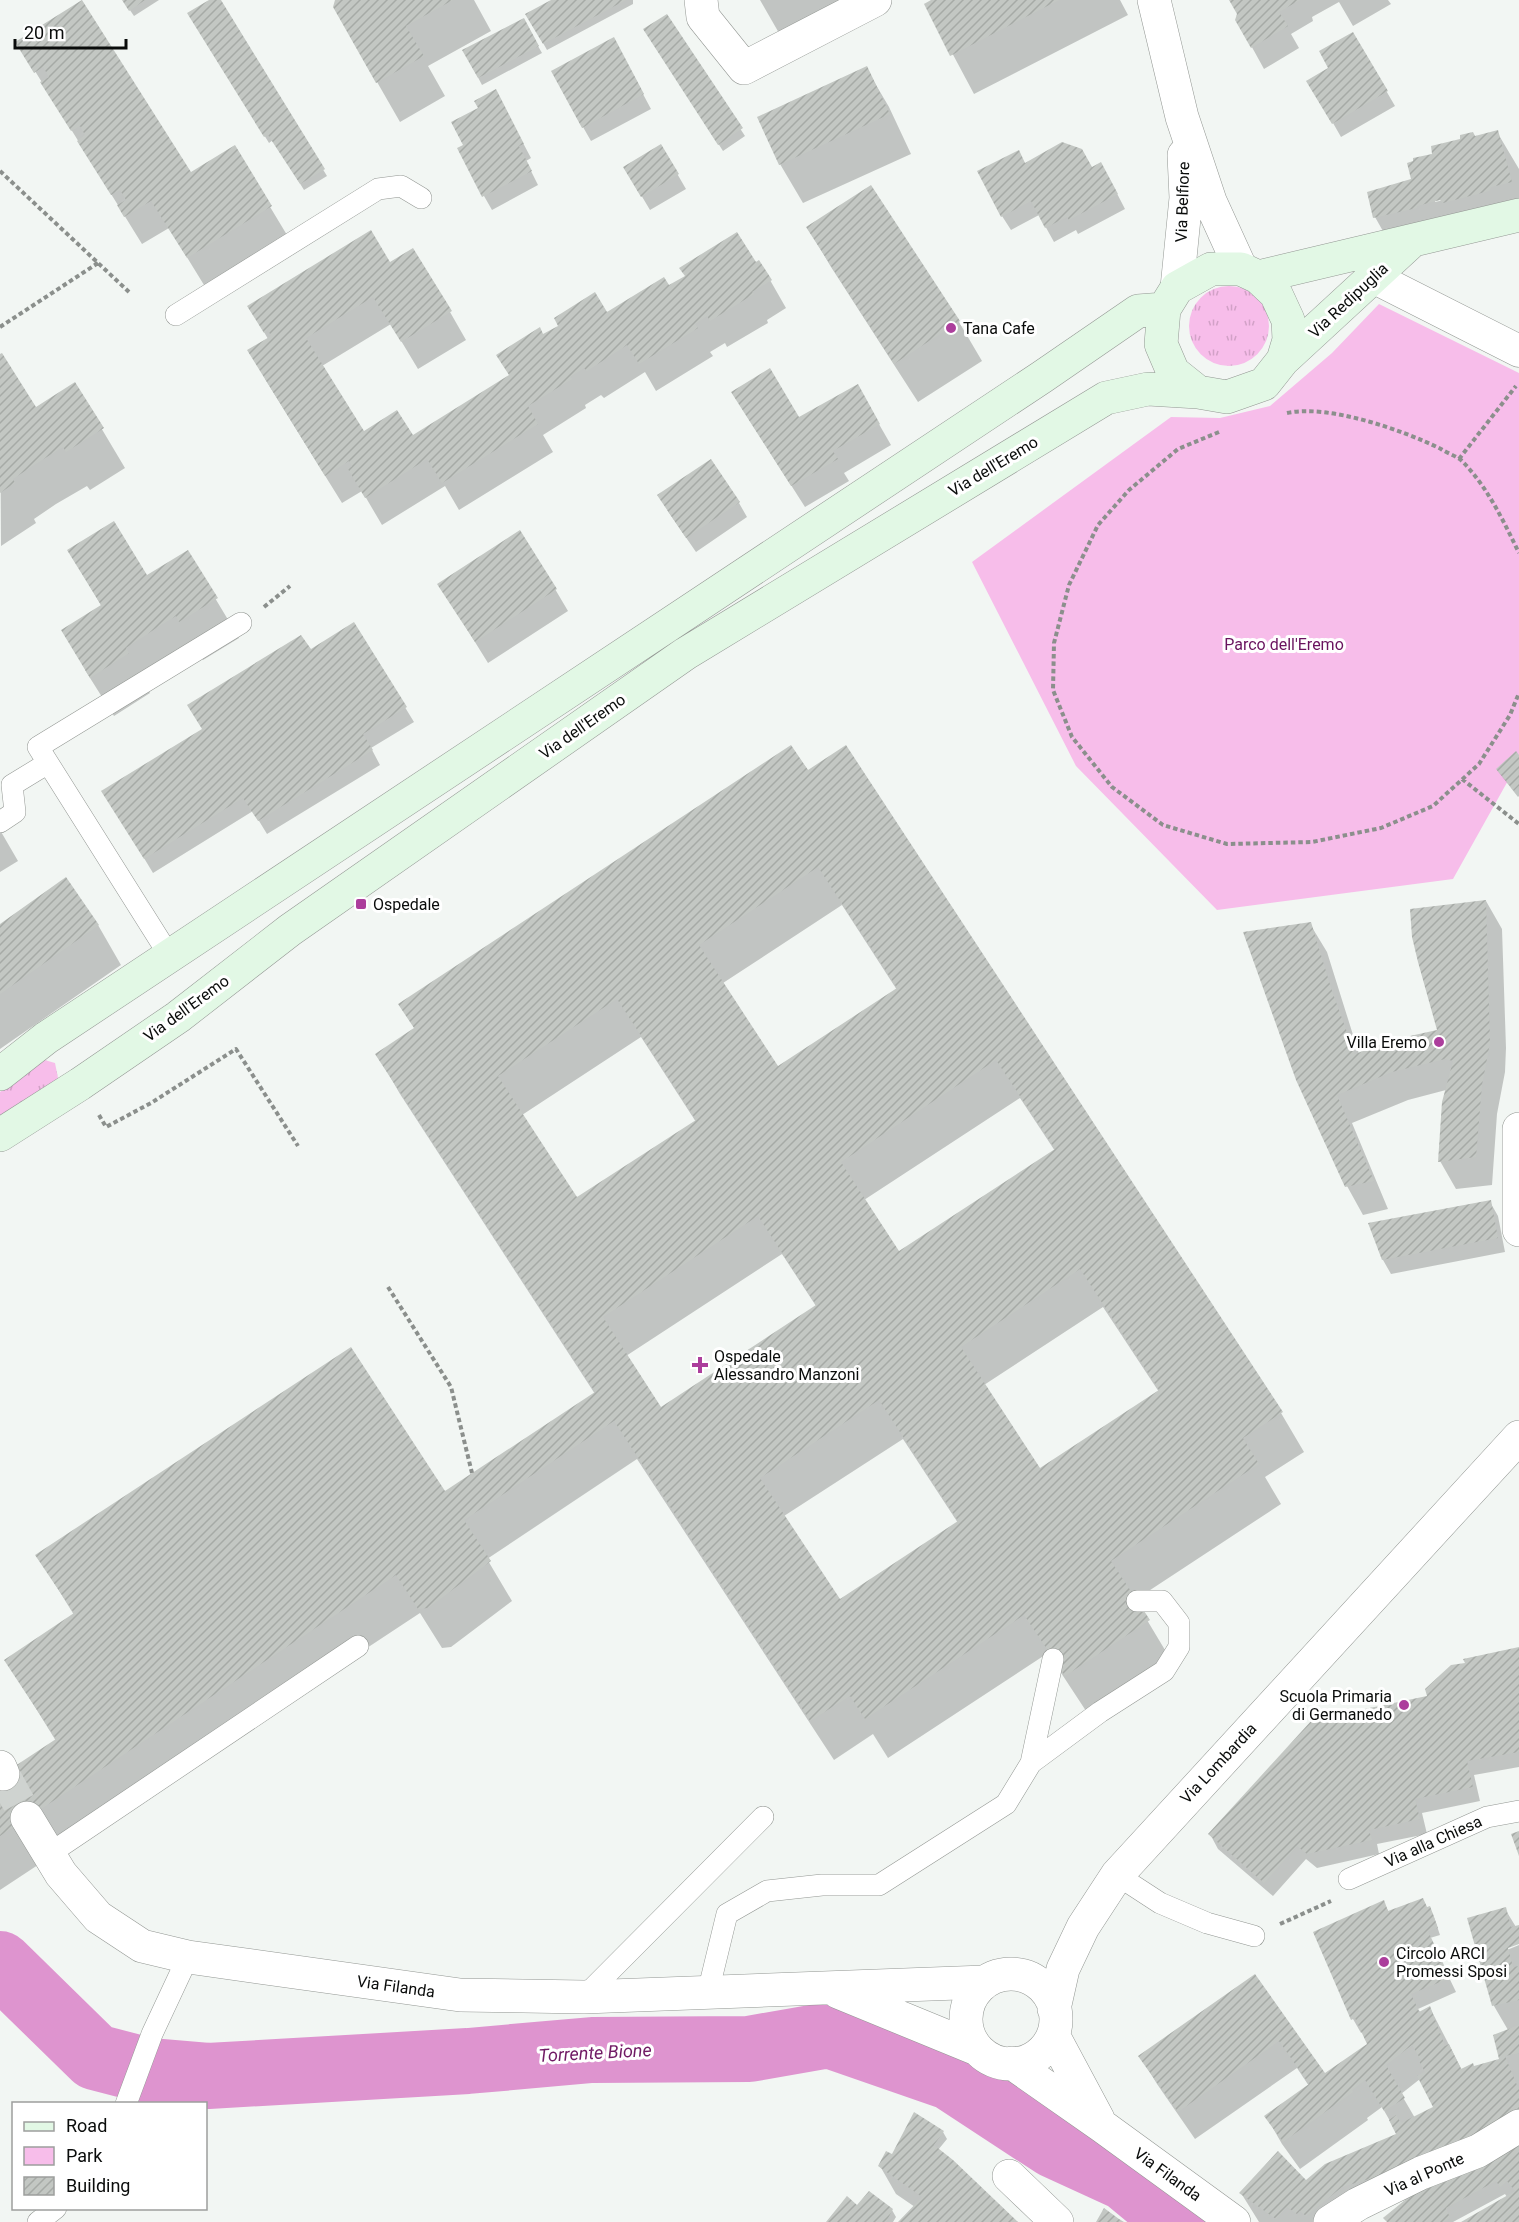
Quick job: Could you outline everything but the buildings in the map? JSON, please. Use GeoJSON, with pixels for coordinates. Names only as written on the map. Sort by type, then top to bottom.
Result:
{"type":"FeatureCollection","features":[{"type":"Feature","properties":{"kind":"main road","name":"Via Redipuglia"},"geometry":{"type":"LineString","coordinates":[[1249,273],[1413,241],[1519,215]]}},
{"type":"Feature","properties":{"kind":"main road","name":"Via Redipuglia"},"geometry":{"type":"LineString","coordinates":[[1283,360],[1413,241]]}},
{"type":"Feature","properties":{"kind":"main road"},"geometry":{"type":"LineString","coordinates":[[0,1074],[46,1038],[1138,311],[1170,298],[1210,268],[1249,273]]}},
{"type":"Feature","properties":{"kind":"main road","name":"Via dell'Eremo"},"geometry":{"type":"LineString","coordinates":[[0,1135],[80,1084],[177,1017],[290,930],[685,654],[1106,398],[1148,389],[1198,392],[1227,397],[1264,384],[1283,360],[1289,340],[1288,320],[1276,294],[1249,273]]}},
{"type":"Feature","properties":{"kind":"main road","name":"Via dell'Eremo"},"geometry":{"type":"LineString","coordinates":[[1170,298],[1161,344],[1173,372],[1198,392]]}},
{"type":"Feature","properties":{"kind":"street"},"geometry":{"type":"LineString","coordinates":[[701,0],[704,17],[744,68],[875,0]]}},
{"type":"Feature","properties":{"kind":"street","name":"Via Belfiore"},"geometry":{"type":"LineString","coordinates":[[1154,0],[1182,117],[1210,201],[1249,273]]}},
{"type":"Feature","properties":{"kind":"street","name":"Via Belfiore"},"geometry":{"type":"LineString","coordinates":[[1170,298],[1186,198],[1182,117]]}},
{"type":"Feature","properties":{"kind":"street"},"geometry":{"type":"LineString","coordinates":[[1373,277],[1519,351]]}},
{"type":"Feature","properties":{"kind":"street"},"geometry":{"type":"LineString","coordinates":[[1519,1129],[1519,1230]]}},
{"type":"Feature","properties":{"kind":"street","name":"Via Lombardia"},"geometry":{"type":"LineString","coordinates":[[1054,2021],[1063,1969],[1083,1927],[1117,1875],[1519,1437]]}},
{"type":"Feature","properties":{"kind":"street","name":"Via Filanda"},"geometry":{"type":"LineString","coordinates":[[27,1818],[61,1874],[85,1905],[114,1930],[142,1946],[188,1957],[460,1995],[584,1997],[985,1982],[1005,1975],[1028,1977],[1050,1996],[1054,2021],[1102,2126]]}},
{"type":"Feature","properties":{"kind":"street"},"geometry":{"type":"LineString","coordinates":[[977,2049],[969,2036],[966,2021],[974,1993],[985,1982]]}},
{"type":"Feature","properties":{"kind":"street","name":"Via Filanda"},"geometry":{"type":"LineString","coordinates":[[828,1988],[977,2049],[987,2057],[999,2062],[1012,2063],[1234,2222]]}},
{"type":"Feature","properties":{"kind":"street"},"geometry":{"type":"LineString","coordinates":[[1012,2063],[1024,2062],[1036,2056],[1046,2046],[1054,2021]]}},
{"type":"Feature","properties":{"kind":"street","name":"Via al Ponte"},"geometry":{"type":"LineString","coordinates":[[1330,2222],[1358,2204],[1421,2173],[1478,2151],[1519,2126]]}},
{"type":"Feature","properties":{"kind":"street"},"geometry":{"type":"LineString","coordinates":[[1009,2176],[1057,2222]]}},
{"type":"Feature","properties":{"kind":"lane"},"geometry":{"type":"LineString","coordinates":[[176,315],[378,189],[401,186],[421,198]]}},
{"type":"Feature","properties":{"kind":"lane"},"geometry":{"type":"LineString","coordinates":[[170,955],[38,747],[241,623]]}},
{"type":"Feature","properties":{"kind":"lane"},"geometry":{"type":"LineString","coordinates":[[0,822],[15,812],[12,784],[48,763]]}},
{"type":"Feature","properties":{"kind":"lane"},"geometry":{"type":"LineString","coordinates":[[1031,1763],[1100,1712],[1164,1671],[1179,1647],[1179,1623],[1162,1601],[1137,1601]]}},
{"type":"Feature","properties":{"kind":"lane"},"geometry":{"type":"LineString","coordinates":[[49,1854],[358,1646]]}},
{"type":"Feature","properties":{"kind":"lane"},"geometry":{"type":"LineString","coordinates":[[708,1992],[727,1914],[767,1891],[822,1885],[879,1885],[1006,1804],[1031,1763],[1053,1659]]}},
{"type":"Feature","properties":{"kind":"lane","name":"Via alla Chiesa"},"geometry":{"type":"LineString","coordinates":[[1349,1879],[1487,1817],[1519,1811]]}},
{"type":"Feature","properties":{"kind":"lane"},"geometry":{"type":"LineString","coordinates":[[584,1997],[763,1817]]}},
{"type":"Feature","properties":{"kind":"lane"},"geometry":{"type":"LineString","coordinates":[[1117,1875],[1160,1903],[1206,1923],[1254,1936]]}},
{"type":"Feature","properties":{"kind":"lane"},"geometry":{"type":"LineString","coordinates":[[126,2102],[152,2034],[188,1957]]}},
{"type":"Feature","properties":{"kind":"lane"},"geometry":{"type":"LineString","coordinates":[[38,2222],[53,2210]]}},
{"type":"Feature","properties":{"kind":"path"},"geometry":{"type":"LineString","coordinates":[[0,171],[129,292]]}},
{"type":"Feature","properties":{"kind":"path"},"geometry":{"type":"LineString","coordinates":[[0,327],[98,263]]}},
{"type":"Feature","properties":{"kind":"path"},"geometry":{"type":"LineString","coordinates":[[1460,459],[1519,383]]}},
{"type":"Feature","properties":{"kind":"path"},"geometry":{"type":"LineString","coordinates":[[1280,415],[1299,410],[1362,419],[1426,442],[1460,459],[1494,502],[1519,553]]}},
{"type":"Feature","properties":{"kind":"path"},"geometry":{"type":"LineString","coordinates":[[1220,432],[1178,449],[1129,490],[1098,525],[1069,585],[1054,643],[1053,690],[1072,737],[1113,787],[1163,825],[1227,844],[1312,842],[1381,828],[1433,806],[1479,764],[1510,715],[1519,693]]}},
{"type":"Feature","properties":{"kind":"path"},"geometry":{"type":"LineString","coordinates":[[1462,779],[1519,825]]}},
{"type":"Feature","properties":{"kind":"path"},"geometry":{"type":"LineString","coordinates":[[80,1084],[106,1127],[151,1103],[236,1049],[298,1146]]}},
{"type":"Feature","properties":{"kind":"path"},"geometry":{"type":"LineString","coordinates":[[388,1287],[451,1387],[472,1473]]}},
{"type":"Feature","properties":{"kind":"path"},"geometry":{"type":"LineString","coordinates":[[1254,1936],[1353,1891],[1349,1879]]}},
{"type":"Feature","properties":{"kind":"green space"},"geometry":{"type":"Polygon","coordinates":[[[1229,286],[1244,289],[1257,298],[1266,311],[1269,326],[1266,341],[1257,354],[1244,363],[1229,366],[1214,363],[1201,354],[1192,341],[1189,326],[1192,311],[1201,298],[1214,289],[1229,286]]]}},
{"type":"Feature","properties":{"kind":"green space","name":"Parco dell'Eremo"},"geometry":{"type":"Polygon","coordinates":[[[1379,304],[1519,373],[1519,761],[1453,879],[1217,910],[1076,766],[972,562],[1171,417],[1220,418],[1270,406],[1332,353],[1379,304]]]}},
{"type":"Feature","properties":{"kind":"green space"},"geometry":{"type":"Polygon","coordinates":[[[41,1059],[55,1063],[58,1078],[51,1090],[0,1123],[0,1092],[41,1059]]]}},
{"type":"Feature","properties":{"kind":"waterway","name":"Torrente Bione"},"geometry":{"type":"LineString","coordinates":[[0,1964],[95,2057],[149,2071],[208,2076],[468,2061],[592,2050],[749,2049],[829,2035],[950,2077],[1054,2145],[1126,2178],[1179,2222]]}},
{"type":"Feature","properties":{"kind":"tunnel"},"geometry":{"type":"LineString","coordinates":[[3,1774],[27,1818]]}},
{"type":"Feature","properties":{"kind":"place","name":"Tana Cafe"},"geometry":{"type":"Point","coordinates":[951,328]}},
{"type":"Feature","properties":{"kind":"place","name":"Ospedale"},"geometry":{"type":"Point","coordinates":[361,904]}},
{"type":"Feature","properties":{"kind":"place","name":"Villa Eremo"},"geometry":{"type":"Point","coordinates":[1439,1042]}},
{"type":"Feature","properties":{"kind":"place","name":"Ospedale Alessandro Manzoni"},"geometry":{"type":"Point","coordinates":[700,1365]}},
{"type":"Feature","properties":{"kind":"place","name":"Scuola Primaria di Germanedo"},"geometry":{"type":"Point","coordinates":[1404,1705]}},
{"type":"Feature","properties":{"kind":"place","name":"Circolo ARCI Promessi Sposi"},"geometry":{"type":"Point","coordinates":[1384,1962]}}]}
